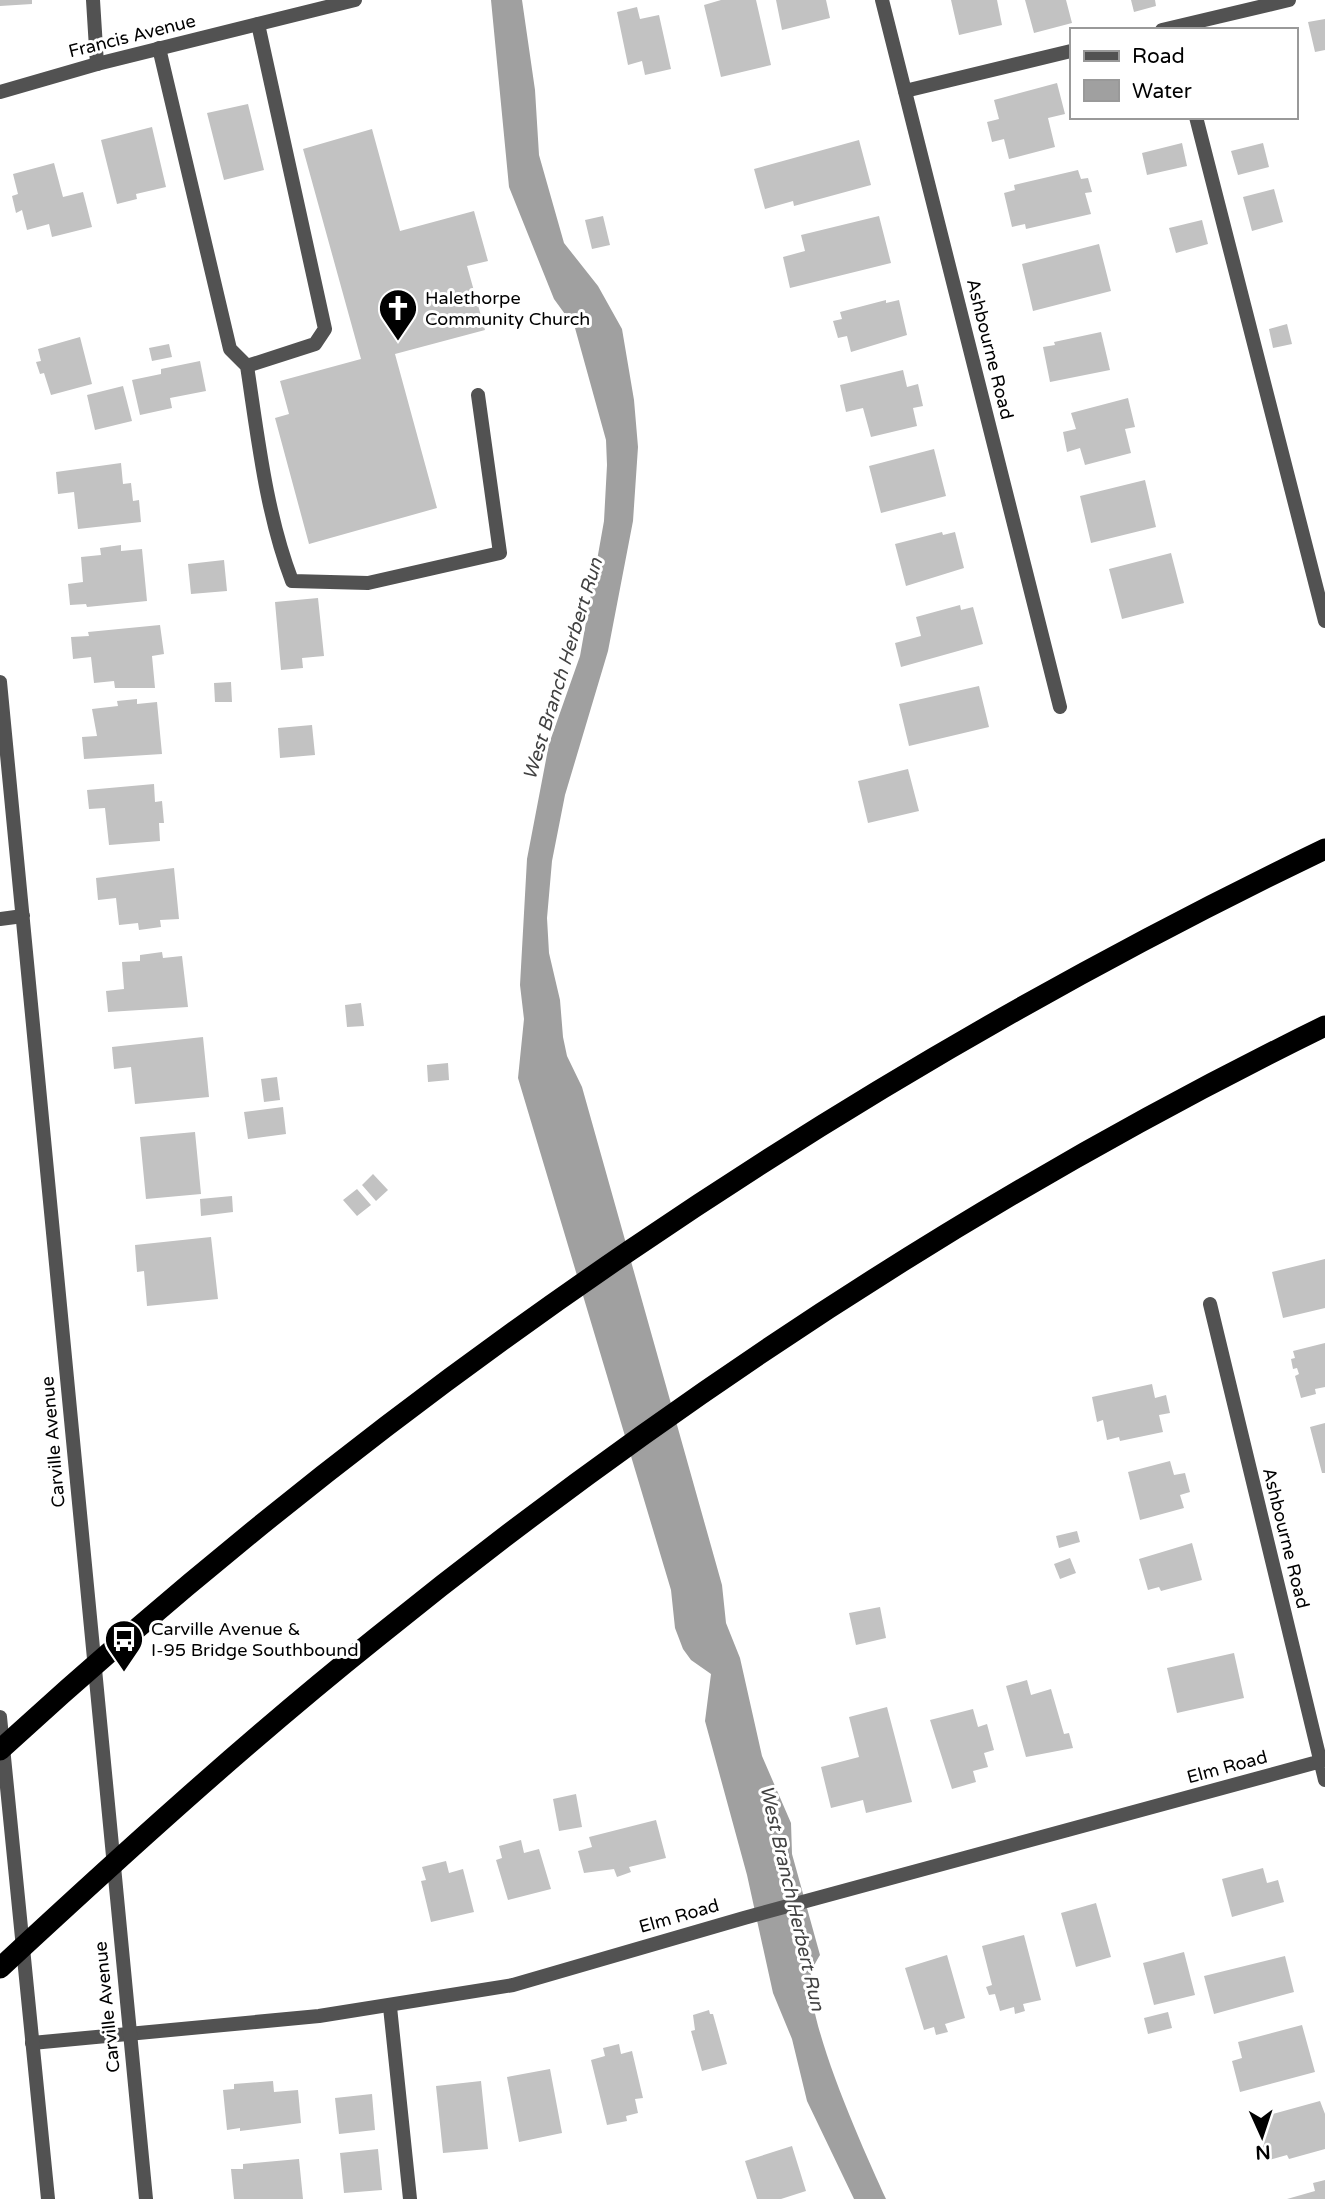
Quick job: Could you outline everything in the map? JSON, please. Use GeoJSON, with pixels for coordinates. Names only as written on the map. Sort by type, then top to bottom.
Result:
{"type":"FeatureCollection","features":[{"type":"Feature","properties":{"kind":"highway"},"geometry":{"type":"LineString","coordinates":[[0,1750],[192,1583],[444,1382],[575,1287],[717,1191],[923,1063],[1145,938],[1325,849]]}},
{"type":"Feature","properties":{"kind":"highway"},"geometry":{"type":"LineString","coordinates":[[0,1968],[210,1780],[375,1638],[519,1527],[762,1352],[924,1248],[1044,1178],[1206,1087],[1325,1026]]}},
{"type":"Feature","properties":{"kind":"street"},"geometry":{"type":"LineString","coordinates":[[93,0],[97,64]]}},
{"type":"Feature","properties":{"kind":"street","name":"Francis Avenue"},"geometry":{"type":"LineString","coordinates":[[0,92],[97,64],[355,0]]}},
{"type":"Feature","properties":{"kind":"street","name":"Ashbourne Road"},"geometry":{"type":"LineString","coordinates":[[882,0],[1060,707]]}},
{"type":"Feature","properties":{"kind":"street"},"geometry":{"type":"LineString","coordinates":[[1173,28],[1289,0]]}},
{"type":"Feature","properties":{"kind":"street"},"geometry":{"type":"LineString","coordinates":[[247,366],[315,344],[325,329],[258,24]]}},
{"type":"Feature","properties":{"kind":"street"},"geometry":{"type":"LineString","coordinates":[[159,48],[230,349],[247,366],[259,447],[277,536],[292,581],[368,583],[500,553],[478,394]]}},
{"type":"Feature","properties":{"kind":"street"},"geometry":{"type":"LineString","coordinates":[[905,91],[1070,51]]}},
{"type":"Feature","properties":{"kind":"street"},"geometry":{"type":"LineString","coordinates":[[1197,119],[1325,621]]}},
{"type":"Feature","properties":{"kind":"street","name":"Carville Avenue"},"geometry":{"type":"LineString","coordinates":[[0,682],[128,2034],[146,2199]]}},
{"type":"Feature","properties":{"kind":"street"},"geometry":{"type":"LineString","coordinates":[[0,919],[23,916]]}},
{"type":"Feature","properties":{"kind":"street","name":"Ashbourne Road"},"geometry":{"type":"LineString","coordinates":[[1210,1304],[1323,1760],[1325,1780]]}},
{"type":"Feature","properties":{"kind":"street"},"geometry":{"type":"LineString","coordinates":[[0,1717],[48,2199]]}},
{"type":"Feature","properties":{"kind":"street","name":"Elm Road"},"geometry":{"type":"LineString","coordinates":[[32,2043],[390,2007],[513,1985],[744,1918],[1323,1760]]}},
{"type":"Feature","properties":{"kind":"street"},"geometry":{"type":"LineString","coordinates":[[390,2007],[410,2199]]}},
{"type":"Feature","properties":{"kind":"water","name":"West Branch Herbert Run"},"geometry":{"type":"Polygon","coordinates":[[[491,0],[522,0],[535,90],[539,155],[564,243],[598,286],[622,329],[634,400],[638,447],[633,521],[608,651],[565,795],[552,861],[547,918],[549,953],[560,1000],[563,1037],[567,1056],[582,1087],[722,1585],[726,1623],[740,1658],[762,1756],[791,1823],[792,1854],[820,1955],[811,1974],[817,2023],[838,2087],[886,2199],[854,2199],[807,2101],[792,2039],[773,1993],[747,1875],[705,1721],[711,1674],[691,1660],[683,1649],[675,1628],[671,1590],[518,1078],[524,1019],[520,985],[527,859],[549,744],[580,656],[604,521],[607,465],[606,440],[575,328],[554,299],[509,187],[491,0]]]}},
{"type":"Feature","properties":{"kind":"building"},"geometry":{"type":"Polygon","coordinates":[[[0,0],[32,0],[32,4],[0,6],[0,0]]]}},
{"type":"Feature","properties":{"kind":"building"},"geometry":{"type":"Polygon","coordinates":[[[721,0],[756,0],[771,65],[721,77],[704,5],[721,0]]]}},
{"type":"Feature","properties":{"kind":"building"},"geometry":{"type":"Polygon","coordinates":[[[776,0],[826,0],[830,18],[782,30],[776,0]]]}},
{"type":"Feature","properties":{"kind":"building"},"geometry":{"type":"Polygon","coordinates":[[[951,0],[997,0],[1002,25],[959,35],[951,0]]]}},
{"type":"Feature","properties":{"kind":"building"},"geometry":{"type":"Polygon","coordinates":[[[1025,0],[1066,0],[1072,23],[1034,33],[1025,0]]]}},
{"type":"Feature","properties":{"kind":"building"},"geometry":{"type":"Polygon","coordinates":[[[1131,0],[1155,0],[1156,6],[1134,12],[1131,0]]]}},
{"type":"Feature","properties":{"kind":"building"},"geometry":{"type":"Polygon","coordinates":[[[637,7],[640,19],[659,15],[671,69],[645,75],[642,61],[628,65],[617,12],[637,7]]]}},
{"type":"Feature","properties":{"kind":"building"},"geometry":{"type":"Polygon","coordinates":[[[1325,19],[1325,50],[1315,52],[1308,22],[1325,19]]]}},
{"type":"Feature","properties":{"kind":"building"},"geometry":{"type":"Polygon","coordinates":[[[1057,83],[1065,114],[1048,118],[1055,147],[1009,159],[1004,139],[992,142],[987,122],[999,119],[994,100],[1057,83]]]}},
{"type":"Feature","properties":{"kind":"building"},"geometry":{"type":"Polygon","coordinates":[[[248,104],[264,170],[224,180],[207,113],[248,104]]]}},
{"type":"Feature","properties":{"kind":"building"},"geometry":{"type":"Polygon","coordinates":[[[152,127],[166,187],[136,194],[137,199],[117,204],[101,140],[152,127]]]}},
{"type":"Feature","properties":{"kind":"building","name":"Halethorpe Community Church"},"geometry":{"type":"Polygon","coordinates":[[[372,129],[400,231],[474,211],[488,261],[467,266],[485,330],[395,354],[437,508],[309,544],[275,418],[289,414],[280,381],[361,359],[303,149],[372,129]]]}},
{"type":"Feature","properties":{"kind":"building"},"geometry":{"type":"Polygon","coordinates":[[[859,140],[871,185],[794,206],[793,201],[765,209],[754,169],[859,140]]]}},
{"type":"Feature","properties":{"kind":"building"},"geometry":{"type":"Polygon","coordinates":[[[1182,143],[1187,166],[1147,175],[1142,153],[1182,143]]]}},
{"type":"Feature","properties":{"kind":"building"},"geometry":{"type":"Polygon","coordinates":[[[1263,143],[1269,167],[1238,175],[1231,151],[1263,143]]]}},
{"type":"Feature","properties":{"kind":"building"},"geometry":{"type":"Polygon","coordinates":[[[54,163],[63,197],[83,192],[92,227],[52,237],[49,224],[27,230],[22,210],[16,213],[12,196],[18,194],[13,174],[54,163]]]}},
{"type":"Feature","properties":{"kind":"building"},"geometry":{"type":"Polygon","coordinates":[[[1078,170],[1081,179],[1088,178],[1092,192],[1085,193],[1091,214],[1026,229],[1025,224],[1012,227],[1004,193],[1015,190],[1014,185],[1078,170]]]}},
{"type":"Feature","properties":{"kind":"building"},"geometry":{"type":"Polygon","coordinates":[[[1274,189],[1283,222],[1252,231],[1243,197],[1274,189]]]}},
{"type":"Feature","properties":{"kind":"building"},"geometry":{"type":"Polygon","coordinates":[[[603,216],[610,245],[592,249],[585,220],[603,216]]]}},
{"type":"Feature","properties":{"kind":"building"},"geometry":{"type":"Polygon","coordinates":[[[879,216],[891,263],[790,288],[783,257],[805,251],[801,235],[879,216]]]}},
{"type":"Feature","properties":{"kind":"building"},"geometry":{"type":"Polygon","coordinates":[[[1202,220],[1208,244],[1176,253],[1169,228],[1202,220]]]}},
{"type":"Feature","properties":{"kind":"building"},"geometry":{"type":"Polygon","coordinates":[[[1099,244],[1111,291],[1033,311],[1022,264],[1099,244]]]}},
{"type":"Feature","properties":{"kind":"building"},"geometry":{"type":"Polygon","coordinates":[[[886,300],[886,303],[899,300],[907,335],[851,352],[847,336],[838,338],[833,321],[842,319],[840,312],[886,300]]]}},
{"type":"Feature","properties":{"kind":"building"},"geometry":{"type":"Polygon","coordinates":[[[1287,324],[1292,344],[1273,348],[1269,329],[1287,324]]]}},
{"type":"Feature","properties":{"kind":"building"},"geometry":{"type":"Polygon","coordinates":[[[1101,332],[1110,370],[1050,382],[1043,347],[1101,332]]]}},
{"type":"Feature","properties":{"kind":"building"},"geometry":{"type":"Polygon","coordinates":[[[80,337],[92,384],[51,395],[44,373],[40,374],[36,362],[41,361],[38,349],[80,337]]]}},
{"type":"Feature","properties":{"kind":"building"},"geometry":{"type":"Polygon","coordinates":[[[169,344],[172,357],[152,361],[149,348],[169,344]]]}},
{"type":"Feature","properties":{"kind":"building"},"geometry":{"type":"Polygon","coordinates":[[[200,361],[206,391],[170,398],[172,408],[140,415],[132,380],[161,374],[161,369],[200,361]]]}},
{"type":"Feature","properties":{"kind":"building"},"geometry":{"type":"Polygon","coordinates":[[[903,370],[907,387],[918,384],[923,406],[913,408],[917,426],[871,437],[863,408],[846,412],[840,385],[903,370]]]}},
{"type":"Feature","properties":{"kind":"building"},"geometry":{"type":"Polygon","coordinates":[[[123,386],[132,421],[95,430],[87,395],[123,386]]]}},
{"type":"Feature","properties":{"kind":"building"},"geometry":{"type":"Polygon","coordinates":[[[1128,398],[1135,427],[1125,429],[1131,453],[1085,465],[1080,448],[1067,452],[1063,432],[1076,429],[1071,413],[1128,398]]]}},
{"type":"Feature","properties":{"kind":"building"},"geometry":{"type":"Polygon","coordinates":[[[934,449],[946,496],[881,513],[869,466],[934,449]]]}},
{"type":"Feature","properties":{"kind":"building"},"geometry":{"type":"Polygon","coordinates":[[[121,463],[123,484],[131,483],[133,501],[139,500],[141,522],[78,529],[74,492],[58,494],[56,472],[121,463]]]}},
{"type":"Feature","properties":{"kind":"building"},"geometry":{"type":"Polygon","coordinates":[[[1145,480],[1156,527],[1091,543],[1080,496],[1145,480]]]}},
{"type":"Feature","properties":{"kind":"building"},"geometry":{"type":"Polygon","coordinates":[[[942,532],[943,535],[955,532],[964,568],[906,586],[895,544],[942,532]]]}},
{"type":"Feature","properties":{"kind":"building"},"geometry":{"type":"Polygon","coordinates":[[[121,545],[121,551],[142,549],[147,601],[87,607],[86,604],[70,605],[68,584],[83,582],[81,557],[101,555],[100,548],[121,545]]]}},
{"type":"Feature","properties":{"kind":"building"},"geometry":{"type":"Polygon","coordinates":[[[1171,553],[1184,603],[1122,619],[1109,569],[1171,553]]]}},
{"type":"Feature","properties":{"kind":"building"},"geometry":{"type":"Polygon","coordinates":[[[224,560],[227,591],[191,594],[188,564],[224,560]]]}},
{"type":"Feature","properties":{"kind":"building"},"geometry":{"type":"Polygon","coordinates":[[[318,598],[324,656],[302,658],[303,668],[281,670],[275,602],[318,598]]]}},
{"type":"Feature","properties":{"kind":"building"},"geometry":{"type":"Polygon","coordinates":[[[960,605],[961,610],[973,607],[983,644],[901,667],[895,643],[921,636],[916,617],[960,605]]]}},
{"type":"Feature","properties":{"kind":"building"},"geometry":{"type":"Polygon","coordinates":[[[160,625],[164,654],[152,656],[155,688],[115,688],[114,681],[94,683],[91,657],[73,659],[71,637],[89,636],[88,632],[160,625]]]}},
{"type":"Feature","properties":{"kind":"building"},"geometry":{"type":"Polygon","coordinates":[[[231,682],[232,702],[215,702],[214,683],[231,682]]]}},
{"type":"Feature","properties":{"kind":"building"},"geometry":{"type":"Polygon","coordinates":[[[979,686],[989,727],[909,746],[899,704],[979,686]]]}},
{"type":"Feature","properties":{"kind":"building"},"geometry":{"type":"Polygon","coordinates":[[[137,699],[137,704],[157,702],[162,754],[84,759],[82,737],[97,736],[92,709],[118,706],[117,701],[137,699]]]}},
{"type":"Feature","properties":{"kind":"building"},"geometry":{"type":"Polygon","coordinates":[[[312,725],[315,755],[280,758],[278,728],[312,725]]]}},
{"type":"Feature","properties":{"kind":"building"},"geometry":{"type":"Polygon","coordinates":[[[908,769],[919,811],[868,823],[858,781],[908,769]]]}},
{"type":"Feature","properties":{"kind":"building"},"geometry":{"type":"Polygon","coordinates":[[[154,784],[155,802],[162,801],[164,823],[159,823],[160,841],[109,845],[105,808],[89,809],[87,790],[154,784]]]}},
{"type":"Feature","properties":{"kind":"building"},"geometry":{"type":"Polygon","coordinates":[[[174,868],[179,919],[160,920],[161,927],[139,930],[138,923],[119,925],[116,898],[98,900],[96,878],[174,868]]]}},
{"type":"Feature","properties":{"kind":"building"},"geometry":{"type":"Polygon","coordinates":[[[162,952],[163,958],[182,956],[188,1007],[108,1012],[106,991],[124,989],[122,962],[140,961],[140,955],[162,952]]]}},
{"type":"Feature","properties":{"kind":"building"},"geometry":{"type":"Polygon","coordinates":[[[361,1003],[364,1026],[347,1027],[345,1005],[361,1003]]]}},
{"type":"Feature","properties":{"kind":"building"},"geometry":{"type":"Polygon","coordinates":[[[203,1037],[209,1097],[135,1104],[131,1067],[114,1069],[112,1047],[203,1037]]]}},
{"type":"Feature","properties":{"kind":"building"},"geometry":{"type":"Polygon","coordinates":[[[448,1063],[449,1080],[428,1082],[427,1065],[448,1063]]]}},
{"type":"Feature","properties":{"kind":"building"},"geometry":{"type":"Polygon","coordinates":[[[277,1077],[280,1100],[264,1102],[261,1079],[277,1077]]]}},
{"type":"Feature","properties":{"kind":"building"},"geometry":{"type":"Polygon","coordinates":[[[283,1107],[286,1134],[248,1139],[244,1112],[283,1107]]]}},
{"type":"Feature","properties":{"kind":"building"},"geometry":{"type":"Polygon","coordinates":[[[195,1132],[201,1194],[146,1199],[140,1137],[195,1132]]]}},
{"type":"Feature","properties":{"kind":"building"},"geometry":{"type":"Polygon","coordinates":[[[373,1174],[388,1190],[376,1201],[362,1185],[373,1174]]]}},
{"type":"Feature","properties":{"kind":"building"},"geometry":{"type":"Polygon","coordinates":[[[357,1189],[371,1205],[357,1216],[343,1200],[357,1189]]]}},
{"type":"Feature","properties":{"kind":"building"},"geometry":{"type":"Polygon","coordinates":[[[232,1196],[233,1212],[201,1216],[200,1199],[232,1196]]]}},
{"type":"Feature","properties":{"kind":"building"},"geometry":{"type":"Polygon","coordinates":[[[211,1237],[218,1299],[147,1306],[144,1271],[137,1272],[135,1245],[211,1237]]]}},
{"type":"Feature","properties":{"kind":"building"},"geometry":{"type":"Polygon","coordinates":[[[1325,1259],[1325,1308],[1283,1318],[1272,1272],[1325,1259]]]}},
{"type":"Feature","properties":{"kind":"building"},"geometry":{"type":"Polygon","coordinates":[[[1325,1343],[1325,1387],[1315,1389],[1316,1394],[1301,1398],[1295,1376],[1299,1374],[1297,1368],[1293,1369],[1291,1359],[1295,1358],[1293,1351],[1325,1343]]]}},
{"type":"Feature","properties":{"kind":"building"},"geometry":{"type":"Polygon","coordinates":[[[1152,1384],[1155,1398],[1166,1395],[1170,1413],[1159,1415],[1163,1432],[1120,1441],[1119,1437],[1107,1440],[1103,1420],[1097,1422],[1092,1397],[1152,1384]]]}},
{"type":"Feature","properties":{"kind":"building"},"geometry":{"type":"Polygon","coordinates":[[[1325,1423],[1325,1473],[1322,1473],[1310,1427],[1325,1423]]]}},
{"type":"Feature","properties":{"kind":"building"},"geometry":{"type":"Polygon","coordinates":[[[1170,1461],[1174,1475],[1185,1473],[1190,1492],[1180,1495],[1184,1508],[1140,1520],[1128,1472],[1170,1461]]]}},
{"type":"Feature","properties":{"kind":"building"},"geometry":{"type":"Polygon","coordinates":[[[1077,1531],[1080,1542],[1059,1548],[1056,1536],[1077,1531]]]}},
{"type":"Feature","properties":{"kind":"building"},"geometry":{"type":"Polygon","coordinates":[[[1192,1543],[1202,1580],[1161,1591],[1159,1587],[1148,1590],[1139,1559],[1192,1543]]]}},
{"type":"Feature","properties":{"kind":"building"},"geometry":{"type":"Polygon","coordinates":[[[1070,1558],[1076,1573],[1060,1579],[1054,1564],[1070,1558]]]}},
{"type":"Feature","properties":{"kind":"building"},"geometry":{"type":"Polygon","coordinates":[[[880,1607],[886,1638],[856,1645],[849,1613],[880,1607]]]}},
{"type":"Feature","properties":{"kind":"building"},"geometry":{"type":"Polygon","coordinates":[[[1234,1653],[1244,1698],[1177,1713],[1167,1668],[1234,1653]]]}},
{"type":"Feature","properties":{"kind":"building"},"geometry":{"type":"Polygon","coordinates":[[[1027,1680],[1031,1695],[1051,1689],[1064,1734],[1069,1733],[1073,1748],[1026,1757],[1006,1686],[1027,1680]]]}},
{"type":"Feature","properties":{"kind":"building"},"geometry":{"type":"Polygon","coordinates":[[[887,1707],[912,1802],[866,1813],[863,1800],[831,1808],[821,1767],[859,1757],[849,1717],[887,1707]]]}},
{"type":"Feature","properties":{"kind":"building"},"geometry":{"type":"Polygon","coordinates":[[[973,1709],[978,1727],[987,1724],[994,1750],[984,1753],[988,1767],[973,1771],[976,1782],[952,1789],[930,1720],[973,1709]]]}},
{"type":"Feature","properties":{"kind":"building"},"geometry":{"type":"Polygon","coordinates":[[[576,1794],[582,1827],[559,1831],[553,1799],[576,1794]]]}},
{"type":"Feature","properties":{"kind":"building"},"geometry":{"type":"Polygon","coordinates":[[[656,1820],[666,1858],[629,1867],[631,1872],[617,1877],[614,1869],[584,1873],[578,1851],[592,1847],[589,1837],[656,1820]]]}},
{"type":"Feature","properties":{"kind":"building"},"geometry":{"type":"Polygon","coordinates":[[[521,1840],[524,1853],[539,1849],[551,1889],[508,1900],[496,1860],[502,1858],[499,1846],[521,1840]]]}},
{"type":"Feature","properties":{"kind":"building"},"geometry":{"type":"Polygon","coordinates":[[[446,1861],[449,1873],[463,1869],[474,1912],[431,1922],[421,1881],[426,1880],[422,1867],[446,1861]]]}},
{"type":"Feature","properties":{"kind":"building"},"geometry":{"type":"Polygon","coordinates":[[[1263,1868],[1267,1883],[1278,1880],[1284,1902],[1232,1917],[1222,1879],[1263,1868]]]}},
{"type":"Feature","properties":{"kind":"building"},"geometry":{"type":"Polygon","coordinates":[[[1096,1903],[1111,1957],[1076,1967],[1061,1913],[1096,1903]]]}},
{"type":"Feature","properties":{"kind":"building"},"geometry":{"type":"Polygon","coordinates":[[[1024,1935],[1041,2000],[1023,2004],[1025,2011],[1015,2014],[1014,2007],[1000,2011],[995,1994],[989,1995],[986,1987],[992,1985],[982,1946],[1024,1935]]]}},
{"type":"Feature","properties":{"kind":"building"},"geometry":{"type":"Polygon","coordinates":[[[1184,1952],[1195,1995],[1154,2005],[1143,1963],[1184,1952]]]}},
{"type":"Feature","properties":{"kind":"building"},"geometry":{"type":"Polygon","coordinates":[[[947,1955],[965,2018],[945,2024],[948,2032],[936,2035],[934,2027],[924,2030],[905,1968],[947,1955]]]}},
{"type":"Feature","properties":{"kind":"building"},"geometry":{"type":"Polygon","coordinates":[[[1285,1956],[1294,1992],[1214,2014],[1204,1976],[1285,1956]]]}},
{"type":"Feature","properties":{"kind":"building"},"geometry":{"type":"Polygon","coordinates":[[[709,2010],[710,2014],[713,2014],[727,2064],[702,2071],[691,2031],[695,2030],[693,2015],[709,2010]]]}},
{"type":"Feature","properties":{"kind":"building"},"geometry":{"type":"Polygon","coordinates":[[[1168,2012],[1172,2028],[1148,2034],[1144,2018],[1168,2012]]]}},
{"type":"Feature","properties":{"kind":"building"},"geometry":{"type":"Polygon","coordinates":[[[1302,2025],[1315,2072],[1240,2092],[1232,2061],[1242,2058],[1238,2042],[1302,2025]]]}},
{"type":"Feature","properties":{"kind":"building"},"geometry":{"type":"Polygon","coordinates":[[[619,2044],[621,2054],[632,2051],[643,2098],[635,2099],[638,2113],[626,2116],[627,2121],[607,2125],[591,2060],[605,2056],[603,2048],[619,2044]]]}},
{"type":"Feature","properties":{"kind":"building"},"geometry":{"type":"Polygon","coordinates":[[[550,2069],[562,2133],[519,2142],[507,2077],[550,2069]]]}},
{"type":"Feature","properties":{"kind":"building"},"geometry":{"type":"Polygon","coordinates":[[[273,2081],[274,2092],[298,2090],[301,2123],[240,2131],[240,2128],[227,2130],[223,2090],[234,2089],[234,2084],[273,2081]]]}},
{"type":"Feature","properties":{"kind":"building"},"geometry":{"type":"Polygon","coordinates":[[[481,2081],[488,2149],[443,2153],[436,2086],[481,2081]]]}},
{"type":"Feature","properties":{"kind":"building"},"geometry":{"type":"Polygon","coordinates":[[[372,2094],[375,2130],[339,2134],[335,2098],[372,2094]]]}},
{"type":"Feature","properties":{"kind":"building"},"geometry":{"type":"Polygon","coordinates":[[[1320,2101],[1325,2114],[1325,2149],[1289,2159],[1287,2155],[1266,2161],[1254,2119],[1320,2101]]]}},
{"type":"Feature","properties":{"kind":"building"},"geometry":{"type":"Polygon","coordinates":[[[792,2146],[806,2191],[781,2199],[757,2199],[745,2161],[792,2146]]]}},
{"type":"Feature","properties":{"kind":"building"},"geometry":{"type":"Polygon","coordinates":[[[378,2149],[382,2190],[344,2193],[340,2153],[378,2149]]]}},
{"type":"Feature","properties":{"kind":"building"},"geometry":{"type":"Polygon","coordinates":[[[299,2159],[303,2199],[234,2199],[231,2169],[243,2169],[243,2164],[299,2159]]]}},
{"type":"Feature","properties":{"kind":"building"},"geometry":{"type":"Polygon","coordinates":[[[1325,2180],[1325,2199],[1287,2199],[1315,2191],[1313,2183],[1325,2180]]]}},
{"type":"Feature","properties":{"kind":"place","name":"Halethorpe Community Church"},"geometry":{"type":"Point","coordinates":[398,342]}},
{"type":"Feature","properties":{"kind":"place","name":"Carville Avenue & I-95 Bridge Southbound"},"geometry":{"type":"Point","coordinates":[124,1673]}}]}
